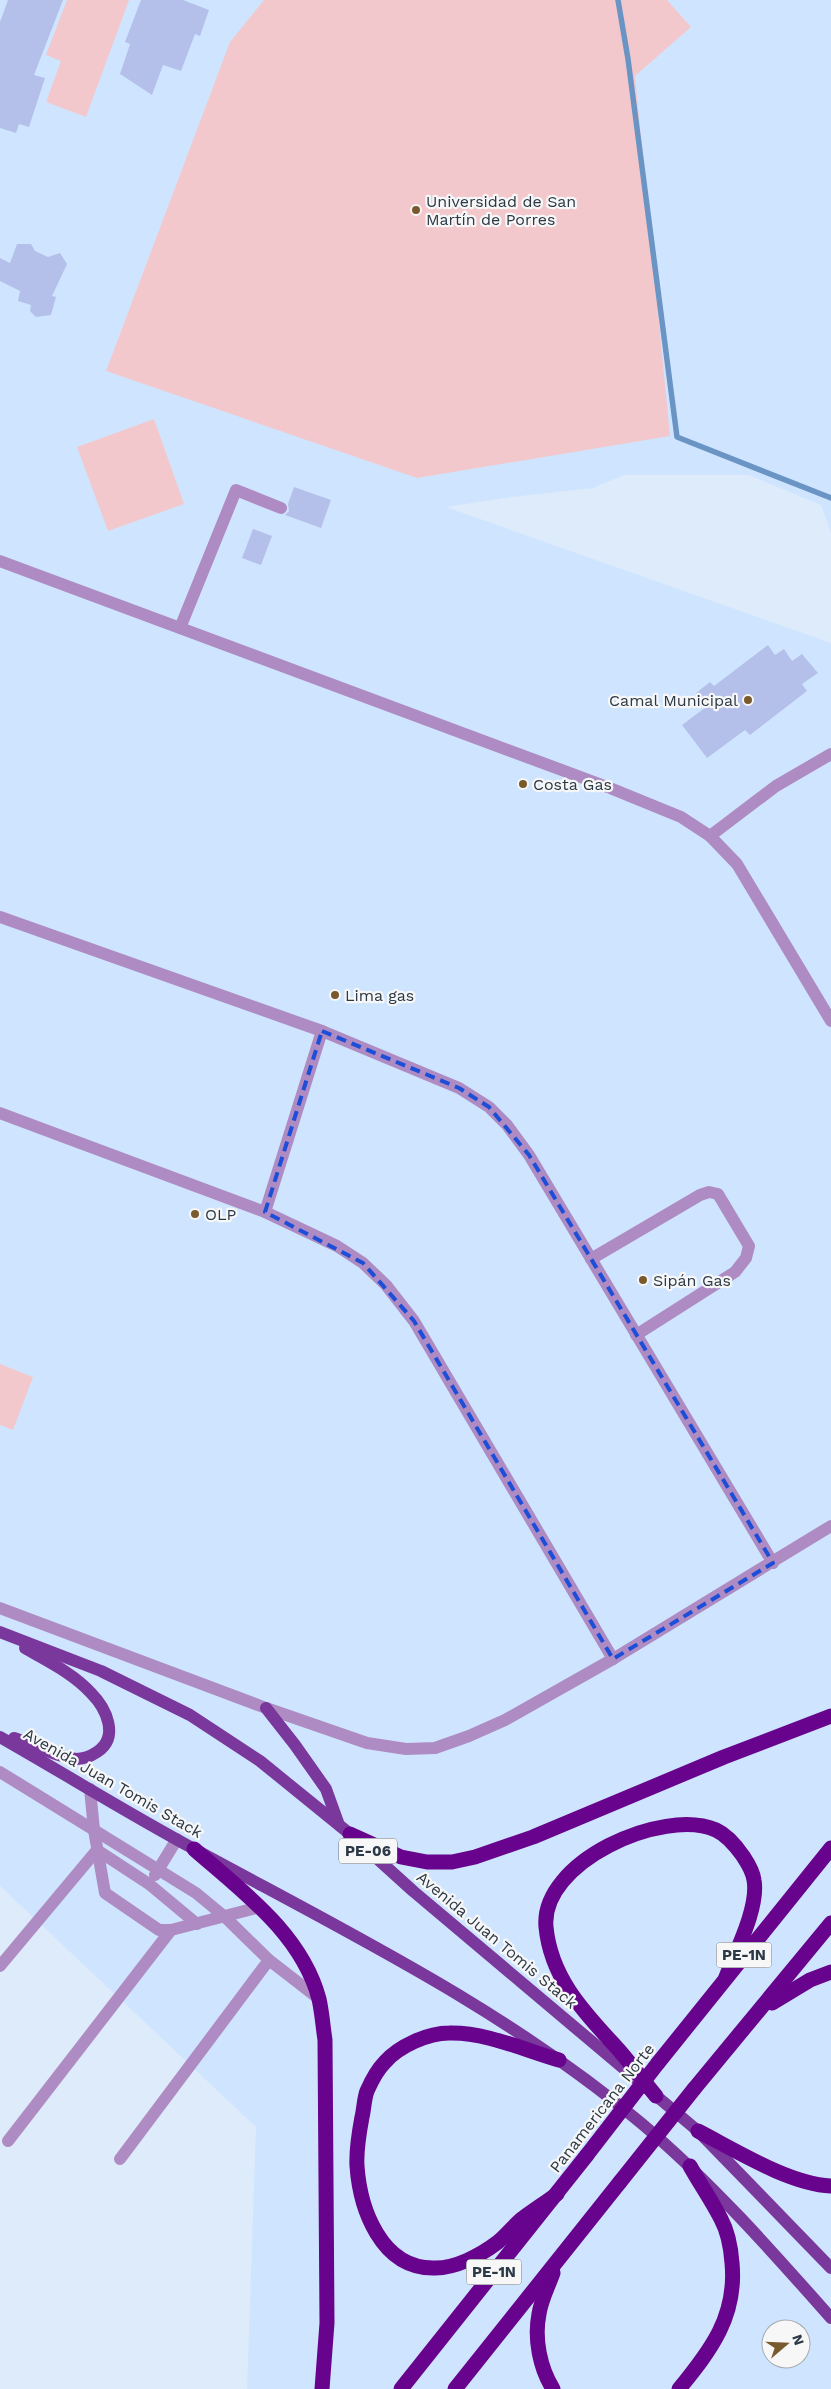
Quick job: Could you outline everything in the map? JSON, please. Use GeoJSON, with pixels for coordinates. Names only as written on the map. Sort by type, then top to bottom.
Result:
{"type":"FeatureCollection","features":[{"type":"Feature","properties":{"kind":"highway"},"geometry":{"type":"LineString","coordinates":[[344,1830],[401,1857],[427,1862],[452,1862],[533,1837],[724,1757],[831,1716]]}},
{"type":"Feature","properties":{"kind":"highway"},"geometry":{"type":"LineString","coordinates":[[656,2096],[573,1999],[559,1974],[550,1949],[546,1925],[550,1904],[562,1884],[578,1866],[598,1851],[626,1837],[651,1829],[677,1825],[696,1825],[717,1830],[734,1844],[754,1879],[753,1904],[726,1977]]}},
{"type":"Feature","properties":{"kind":"highway","name":"Panamericana Norte"},"geometry":{"type":"LineString","coordinates":[[401,2389],[557,2194],[726,1977],[831,1848]]}},
{"type":"Feature","properties":{"kind":"highway"},"geometry":{"type":"LineString","coordinates":[[194,1849],[260,1908],[292,1942],[302,1959],[318,1998],[325,2040],[327,2324],[322,2389]]}},
{"type":"Feature","properties":{"kind":"highway","name":"PE-1N"},"geometry":{"type":"LineString","coordinates":[[455,2389],[694,2089],[831,1923]]}},
{"type":"Feature","properties":{"kind":"highway"},"geometry":{"type":"LineString","coordinates":[[762,2008],[810,1980],[831,1972]]}},
{"type":"Feature","properties":{"kind":"highway"},"geometry":{"type":"LineString","coordinates":[[557,2194],[522,2219],[498,2242],[477,2256],[454,2265],[433,2268],[414,2266],[394,2256],[377,2235],[363,2202],[357,2166],[360,2131],[367,2092],[385,2062],[403,2048],[426,2038],[448,2033],[477,2036],[559,2060]]}},
{"type":"Feature","properties":{"kind":"highway"},"geometry":{"type":"LineString","coordinates":[[698,2131],[764,2166],[831,2186]]}},
{"type":"Feature","properties":{"kind":"highway"},"geometry":{"type":"LineString","coordinates":[[679,2389],[713,2343],[729,2313],[734,2285],[731,2250],[722,2220],[690,2166]]}},
{"type":"Feature","properties":{"kind":"highway"},"geometry":{"type":"LineString","coordinates":[[553,2389],[544,2374],[538,2342],[538,2314],[556,2264]]}},
{"type":"Feature","properties":{"kind":"main road"},"geometry":{"type":"LineString","coordinates":[[0,1633],[71,1675],[91,1692],[104,1708],[109,1722],[109,1735],[102,1749],[92,1755],[78,1759],[59,1755],[0,1732]]}},
{"type":"Feature","properties":{"kind":"main road","name":"Avenida Juan Tomis Stack"},"geometry":{"type":"LineString","coordinates":[[0,1633],[101,1670],[190,1715],[260,1761],[698,2131],[831,2268]]}},
{"type":"Feature","properties":{"kind":"main road"},"geometry":{"type":"LineString","coordinates":[[266,1708],[295,1744],[326,1789],[344,1830]]}},
{"type":"Feature","properties":{"kind":"main road","name":"Avenida Juan Tomis Stack"},"geometry":{"type":"LineString","coordinates":[[0,1737],[194,1849],[416,1968],[509,2026],[559,2060],[640,2122],[690,2166],[793,2274],[831,2318]]}},
{"type":"Feature","properties":{"kind":"street"},"geometry":{"type":"LineString","coordinates":[[180,628],[236,490],[280,508]]}},
{"type":"Feature","properties":{"kind":"street"},"geometry":{"type":"LineString","coordinates":[[0,561],[610,788],[681,817],[710,836],[737,864],[831,1021]]}},
{"type":"Feature","properties":{"kind":"street"},"geometry":{"type":"LineString","coordinates":[[710,836],[776,786],[831,754]]}},
{"type":"Feature","properties":{"kind":"street"},"geometry":{"type":"LineString","coordinates":[[0,917],[322,1031],[460,1088],[489,1107],[508,1125],[529,1155],[773,1563]]}},
{"type":"Feature","properties":{"kind":"street"},"geometry":{"type":"LineString","coordinates":[[265,1212],[322,1031]]}},
{"type":"Feature","properties":{"kind":"street"},"geometry":{"type":"LineString","coordinates":[[0,1112],[265,1212],[337,1246],[363,1262],[386,1285],[414,1320],[613,1659]]}},
{"type":"Feature","properties":{"kind":"street"},"geometry":{"type":"LineString","coordinates":[[591,1259],[700,1195],[709,1192],[718,1194],[749,1246],[746,1258],[735,1272],[636,1335]]}},
{"type":"Feature","properties":{"kind":"street"},"geometry":{"type":"LineString","coordinates":[[0,1608],[266,1708],[368,1743],[406,1749],[435,1748],[505,1720],[613,1659],[831,1526]]}},
{"type":"Feature","properties":{"kind":"street"},"geometry":{"type":"LineString","coordinates":[[0,1772],[196,1893],[269,1960],[318,1998]]}},
{"type":"Feature","properties":{"kind":"street"},"geometry":{"type":"LineString","coordinates":[[90,1789],[94,1830],[105,1893],[160,1930],[171,1930],[260,1908]]}},
{"type":"Feature","properties":{"kind":"street"},"geometry":{"type":"LineString","coordinates":[[149,1884],[177,1839]]}},
{"type":"Feature","properties":{"kind":"street"},"geometry":{"type":"LineString","coordinates":[[97,1850],[149,1884],[197,1924]]}},
{"type":"Feature","properties":{"kind":"street"},"geometry":{"type":"LineString","coordinates":[[0,1966],[97,1850]]}},
{"type":"Feature","properties":{"kind":"street"},"geometry":{"type":"LineString","coordinates":[[8,2141],[171,1930]]}},
{"type":"Feature","properties":{"kind":"street"},"geometry":{"type":"LineString","coordinates":[[120,2159],[269,1960]]}},
{"type":"Feature","properties":{"kind":"highlighted area"},"geometry":{"type":"Polygon","coordinates":[[[322,1031],[459,1088],[489,1107],[529,1155],[773,1563],[613,1659],[414,1321],[363,1263],[265,1212],[322,1031]]]}},
{"type":"Feature","properties":{"kind":"shaded area"},"geometry":{"type":"Polygon","coordinates":[[[0,0],[831,0],[831,533],[821,505],[749,475],[624,475],[593,488],[446,507],[831,643],[831,2389],[247,2389],[256,2127],[0,1886],[0,0]]]}},
{"type":"Feature","properties":{"kind":"shaded area"},"geometry":{"type":"Polygon","coordinates":[[[67,0],[129,0],[86,117],[46,102],[61,61],[46,55],[67,0]]]}},
{"type":"Feature","properties":{"kind":"shaded area"},"geometry":{"type":"Polygon","coordinates":[[[264,0],[667,0],[691,27],[635,76],[670,436],[417,478],[106,371],[230,42],[264,0]]]}},
{"type":"Feature","properties":{"kind":"shaded area"},"geometry":{"type":"Polygon","coordinates":[[[154,419],[184,504],[108,531],[77,447],[154,419]]]}},
{"type":"Feature","properties":{"kind":"shaded area"},"geometry":{"type":"Polygon","coordinates":[[[0,1364],[33,1377],[13,1430],[0,1425],[0,1364]]]}},
{"type":"Feature","properties":{"kind":"building"},"geometry":{"type":"Polygon","coordinates":[[[8,0],[63,0],[34,75],[45,78],[29,127],[19,124],[16,133],[0,128],[0,22],[8,0]]]}},
{"type":"Feature","properties":{"kind":"building"},"geometry":{"type":"Polygon","coordinates":[[[141,0],[183,0],[209,10],[200,36],[195,34],[181,71],[163,65],[152,95],[120,74],[130,44],[125,42],[141,0]]]}},
{"type":"Feature","properties":{"kind":"building"},"geometry":{"type":"Polygon","coordinates":[[[17,244],[31,244],[35,251],[48,257],[60,253],[67,264],[52,296],[56,297],[51,315],[36,317],[30,311],[31,305],[18,301],[20,291],[0,281],[0,258],[10,263],[17,244]]]}},
{"type":"Feature","properties":{"kind":"building"},"geometry":{"type":"Polygon","coordinates":[[[294,487],[331,500],[321,528],[285,515],[289,511],[288,504],[294,487]]]}},
{"type":"Feature","properties":{"kind":"building"},"geometry":{"type":"Polygon","coordinates":[[[253,529],[272,536],[261,565],[242,558],[253,529]]]}},
{"type":"Feature","properties":{"kind":"building","name":"Camal Municipal"},"geometry":{"type":"Polygon","coordinates":[[[768,645],[775,655],[784,649],[792,661],[802,654],[818,673],[802,684],[807,691],[750,735],[745,730],[707,758],[682,725],[706,707],[696,693],[710,682],[714,686],[768,645]]]}},
{"type":"Feature","properties":{"kind":"waterway"},"geometry":{"type":"LineString","coordinates":[[618,0],[628,59],[677,437],[831,498]]}},
{"type":"Feature","properties":{"kind":"place","name":"Universidad de San Martín de Porres"},"geometry":{"type":"Point","coordinates":[416,210]}},
{"type":"Feature","properties":{"kind":"place","name":"Camal Municipal"},"geometry":{"type":"Point","coordinates":[748,700]}},
{"type":"Feature","properties":{"kind":"place","name":"Costa Gas"},"geometry":{"type":"Point","coordinates":[523,784]}},
{"type":"Feature","properties":{"kind":"place","name":"Lima gas"},"geometry":{"type":"Point","coordinates":[335,995]}},
{"type":"Feature","properties":{"kind":"place","name":"OLP"},"geometry":{"type":"Point","coordinates":[195,1214]}},
{"type":"Feature","properties":{"kind":"place","name":"Sipán Gas"},"geometry":{"type":"Point","coordinates":[643,1280]}}]}
